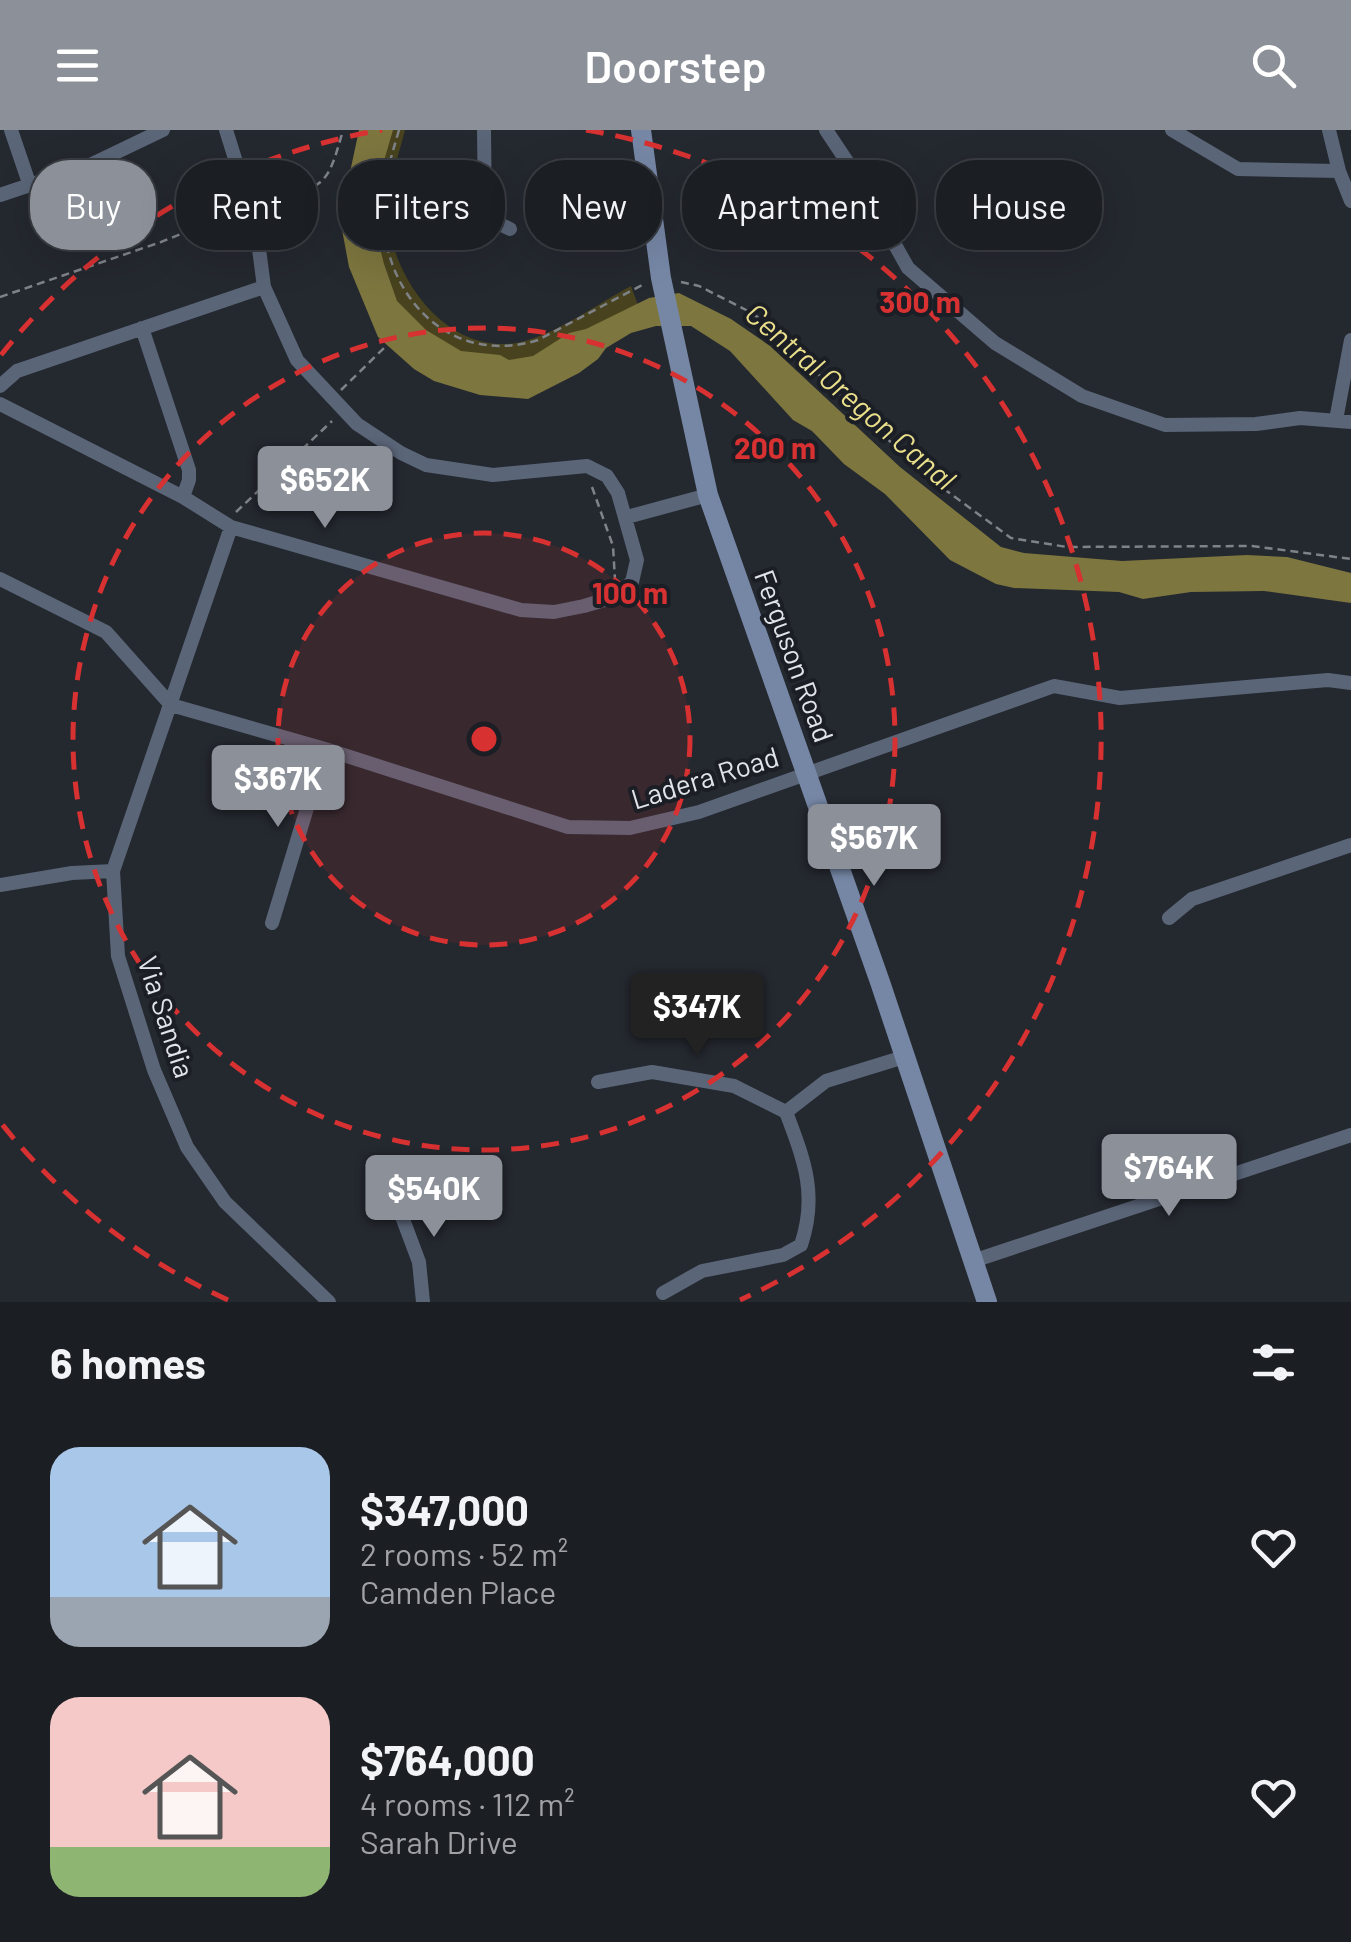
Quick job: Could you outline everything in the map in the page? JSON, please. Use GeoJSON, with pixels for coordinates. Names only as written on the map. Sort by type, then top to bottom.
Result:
{"type":"FeatureCollection","features":[{"type":"Feature","properties":{"kind":"street"},"geometry":{"type":"LineString","coordinates":[[0,195],[30,186],[10,130]]}},
{"type":"Feature","properties":{"kind":"street"},"geometry":{"type":"LineString","coordinates":[[99,160],[163,130]]}},
{"type":"Feature","properties":{"kind":"street"},"geometry":{"type":"LineString","coordinates":[[226,130],[236,160]]}},
{"type":"Feature","properties":{"kind":"street"},"geometry":{"type":"LineString","coordinates":[[484,130],[485,217],[510,229]]}},
{"type":"Feature","properties":{"kind":"street","name":"Ferguson Road"},"geometry":{"type":"LineString","coordinates":[[640,130],[663,285],[708,495],[807,772],[986,1302]]}},
{"type":"Feature","properties":{"kind":"street"},"geometry":{"type":"LineString","coordinates":[[826,130],[908,268],[995,343],[1082,396],[1165,425],[1256,424],[1300,418],[1343,421],[1351,340]]}},
{"type":"Feature","properties":{"kind":"street"},"geometry":{"type":"LineString","coordinates":[[1172,130],[1238,169],[1339,172]]}},
{"type":"Feature","properties":{"kind":"street"},"geometry":{"type":"LineString","coordinates":[[1328,130],[1351,201]]}},
{"type":"Feature","properties":{"kind":"street"},"geometry":{"type":"LineString","coordinates":[[0,404],[183,497],[228,525],[522,610],[554,612],[614,597],[632,582],[637,560],[627,517],[606,476],[586,466],[492,475],[426,464],[379,439],[337,405],[297,360],[264,287],[258,250]]}},
{"type":"Feature","properties":{"kind":"street"},"geometry":{"type":"LineString","coordinates":[[0,386],[18,371],[264,287]]}},
{"type":"Feature","properties":{"kind":"street"},"geometry":{"type":"LineString","coordinates":[[142,328],[189,470],[190,480],[183,497]]}},
{"type":"Feature","properties":{"kind":"street"},"geometry":{"type":"LineString","coordinates":[[627,517],[708,495]]}},
{"type":"Feature","properties":{"kind":"street","name":"Via Sandia"},"geometry":{"type":"LineString","coordinates":[[228,525],[114,871],[118,956],[154,1070],[187,1147],[225,1202],[329,1302]]}},
{"type":"Feature","properties":{"kind":"street"},"geometry":{"type":"LineString","coordinates":[[0,579],[106,632],[171,705]]}},
{"type":"Feature","properties":{"kind":"street","name":"Ladera Road"},"geometry":{"type":"LineString","coordinates":[[171,705],[325,749],[568,827],[630,828],[699,812],[1054,686],[1120,698],[1328,680],[1351,683]]}},
{"type":"Feature","properties":{"kind":"street"},"geometry":{"type":"LineString","coordinates":[[272,923],[325,749]]}},
{"type":"Feature","properties":{"kind":"street"},"geometry":{"type":"LineString","coordinates":[[1169,918],[1192,899],[1351,845]]}},
{"type":"Feature","properties":{"kind":"street"},"geometry":{"type":"LineString","coordinates":[[0,885],[114,871]]}},
{"type":"Feature","properties":{"kind":"street"},"geometry":{"type":"LineString","coordinates":[[786,1112],[826,1082],[904,1057]]}},
{"type":"Feature","properties":{"kind":"street"},"geometry":{"type":"LineString","coordinates":[[598,1082],[652,1072],[734,1086],[786,1112],[808,1171],[809,1220],[801,1245],[783,1255],[702,1271],[663,1292]]}},
{"type":"Feature","properties":{"kind":"street"},"geometry":{"type":"LineString","coordinates":[[973,1261],[1351,1135]]}},
{"type":"Feature","properties":{"kind":"street"},"geometry":{"type":"LineString","coordinates":[[392,1190],[420,1262],[423,1302]]}},
{"type":"Feature","properties":{"kind":"path"},"geometry":{"type":"LineString","coordinates":[[318,185],[330,174],[344,130]]}},
{"type":"Feature","properties":{"kind":"path"},"geometry":{"type":"LineString","coordinates":[[399,130],[384,180],[386,248],[396,276],[412,300],[444,331],[471,345],[520,345],[663,285],[699,286],[754,314],[929,478],[1011,538],[1067,547],[1252,546],[1351,559]]}},
{"type":"Feature","properties":{"kind":"path"},"geometry":{"type":"LineString","coordinates":[[0,298],[176,234]]}},
{"type":"Feature","properties":{"kind":"path"},"geometry":{"type":"LineString","coordinates":[[228,525],[335,419],[340,391],[384,348]]}},
{"type":"Feature","properties":{"kind":"path"},"geometry":{"type":"LineString","coordinates":[[586,466],[613,546],[614,597]]}},
{"type":"Feature","properties":{"kind":"shaded area"},"geometry":{"type":"Polygon","coordinates":[[[359,130],[393,130],[384,160],[353,160],[359,130]]]}},
{"type":"Feature","properties":{"kind":"shaded area"},"geometry":{"type":"Polygon","coordinates":[[[373,130],[405,130],[397,160],[373,160],[373,130]]]}},
{"type":"Feature","properties":{"kind":"shaded area"},"geometry":{"type":"Polygon","coordinates":[[[346,250],[380,250],[397,301],[426,330],[461,351],[500,355],[509,360],[533,356],[569,333],[586,329],[649,298],[679,293],[731,319],[770,346],[900,467],[1001,547],[1024,553],[1122,561],[1287,557],[1351,573],[1351,603],[1264,591],[1191,592],[1143,599],[1119,592],[996,584],[950,560],[885,494],[844,464],[812,431],[793,420],[730,351],[691,326],[656,326],[631,333],[606,348],[579,373],[528,399],[480,395],[434,381],[378,337],[346,250]]]}},
{"type":"Feature","properties":{"kind":"shaded area"},"geometry":{"type":"Polygon","coordinates":[[[374,250],[395,250],[412,287],[428,308],[470,338],[495,344],[534,338],[631,286],[642,316],[554,364],[451,365],[374,285],[374,250]]]}},
{"type":"Feature","properties":{"kind":"water label","name":"Central Oregon Canal"},"geometry":{"type":"Point","coordinates":[850,397]}}]}
